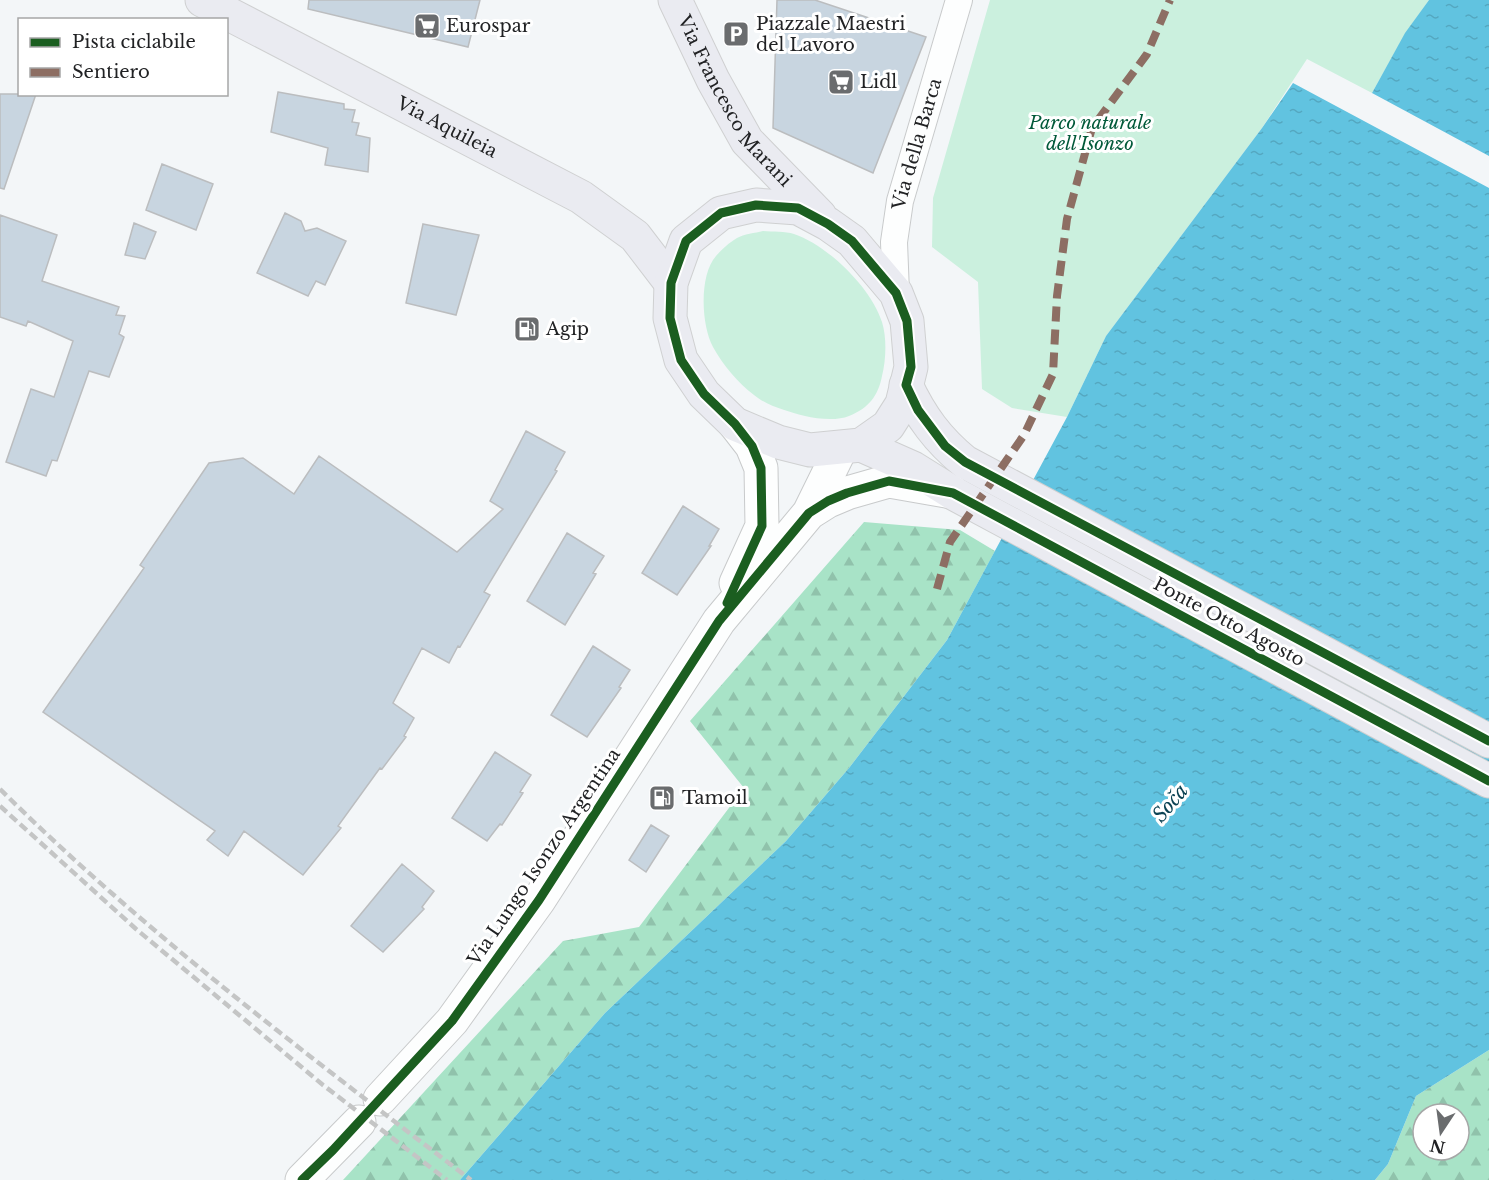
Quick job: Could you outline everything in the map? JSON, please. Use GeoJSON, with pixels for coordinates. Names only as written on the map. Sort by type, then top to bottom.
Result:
{"type":"FeatureCollection","features":[{"type":"Feature","properties":{"kind":"main road","name":"Via Aquileia"},"geometry":{"type":"LineString","coordinates":[[202,0],[581,198],[635,236],[670,283]]}},
{"type":"Feature","properties":{"kind":"main road","name":"Via Francesco Marani"},"geometry":{"type":"LineString","coordinates":[[675,0],[713,80],[747,141],[828,224]]}},
{"type":"Feature","properties":{"kind":"main road"},"geometry":{"type":"LineString","coordinates":[[851,447],[888,426],[902,404],[910,367],[907,321],[896,293],[852,241],[828,224],[798,208],[756,205],[720,213],[686,241],[670,283],[670,318],[681,360],[704,394],[735,424],[778,442],[810,450],[851,447],[913,468],[953,493]]}},
{"type":"Feature","properties":{"kind":"main road","name":"Ponte Otto Agosto"},"geometry":{"type":"LineString","coordinates":[[906,385],[918,410],[945,446],[965,462],[1489,741]]}},
{"type":"Feature","properties":{"kind":"main road","name":"Via Lungo Isonzo Argentina"},"geometry":{"type":"LineString","coordinates":[[719,621],[762,526],[761,468],[752,446],[735,424]]}},
{"type":"Feature","properties":{"kind":"main road","name":"Via Lungo Isonzo Argentina"},"geometry":{"type":"LineString","coordinates":[[302,1180],[370,1111],[452,1021],[539,900],[719,621],[808,513],[851,447]]}},
{"type":"Feature","properties":{"kind":"main road"},"geometry":{"type":"LineString","coordinates":[[808,513],[847,493],[890,481],[953,493]]}},
{"type":"Feature","properties":{"kind":"main road","name":"Ponte Otto Agosto"},"geometry":{"type":"LineString","coordinates":[[953,493],[1489,781]]}},
{"type":"Feature","properties":{"kind":"street","name":"Via della Barca"},"geometry":{"type":"LineString","coordinates":[[896,293],[894,242],[900,201],[959,0]]}},
{"type":"Feature","properties":{"kind":"green space","name":"Parco naturale dell'Isonzo"},"geometry":{"type":"Polygon","coordinates":[[[990,0],[1429,0],[1405,34],[1372,93],[1307,59],[1262,128],[1106,336],[1067,417],[1012,408],[982,389],[978,282],[932,247],[933,198],[990,0]]]}},
{"type":"Feature","properties":{"kind":"green space"},"geometry":{"type":"Polygon","coordinates":[[[763,231],[794,234],[821,248],[859,282],[876,309],[885,335],[883,370],[872,400],[856,413],[839,419],[821,419],[785,410],[759,399],[726,367],[713,347],[704,314],[704,287],[710,264],[734,240],[763,231]]]}},
{"type":"Feature","properties":{"kind":"green space"},"geometry":{"type":"Polygon","coordinates":[[[864,522],[960,530],[995,551],[947,640],[849,768],[786,841],[605,1013],[460,1180],[343,1180],[563,941],[639,927],[744,788],[690,721],[864,522]]]}},
{"type":"Feature","properties":{"kind":"green space"},"geometry":{"type":"Polygon","coordinates":[[[1489,1050],[1489,1180],[1375,1180],[1388,1164],[1411,1108],[1411,1162],[1471,1162],[1471,1102],[1414,1102],[1416,1096],[1489,1050]]]}},
{"type":"Feature","properties":{"kind":"water"},"geometry":{"type":"Polygon","coordinates":[[[1429,0],[1489,0],[1489,156],[1372,93],[1405,33],[1429,0]]]}},
{"type":"Feature","properties":{"kind":"water","name":"Soča"},"geometry":{"type":"Polygon","coordinates":[[[1293,83],[1489,188],[1489,1050],[1416,1096],[1414,1102],[1411,1102],[1411,1108],[1388,1164],[1375,1180],[460,1180],[605,1013],[786,841],[849,768],[947,640],[1067,417],[1106,336],[1262,128],[1293,83]]]}},
{"type":"Feature","properties":{"kind":"building","name":"Eurospar"},"geometry":{"type":"Polygon","coordinates":[[[309,0],[480,0],[468,47],[308,9],[309,0]]]}},
{"type":"Feature","properties":{"kind":"building","name":"Lidl"},"geometry":{"type":"Polygon","coordinates":[[[777,0],[815,0],[926,37],[873,173],[773,128],[777,0]]]}},
{"type":"Feature","properties":{"kind":"building"},"geometry":{"type":"Polygon","coordinates":[[[278,92],[344,104],[344,109],[355,110],[352,122],[359,123],[356,135],[370,138],[368,172],[325,165],[328,148],[271,132],[278,92]]]}},
{"type":"Feature","properties":{"kind":"building"},"geometry":{"type":"Polygon","coordinates":[[[0,94],[35,96],[4,189],[0,188],[0,94]]]}},
{"type":"Feature","properties":{"kind":"building"},"geometry":{"type":"Polygon","coordinates":[[[162,164],[213,184],[196,230],[146,210],[162,164]]]}},
{"type":"Feature","properties":{"kind":"building"},"geometry":{"type":"Polygon","coordinates":[[[285,213],[301,221],[305,231],[317,228],[346,241],[325,285],[316,281],[308,296],[257,273],[285,213]]]}},
{"type":"Feature","properties":{"kind":"building"},"geometry":{"type":"Polygon","coordinates":[[[0,215],[57,235],[42,281],[119,307],[116,315],[125,316],[119,334],[124,337],[109,377],[89,371],[57,461],[52,460],[46,476],[6,462],[31,389],[54,397],[73,341],[28,321],[26,326],[0,317],[0,215]]]}},
{"type":"Feature","properties":{"kind":"building"},"geometry":{"type":"Polygon","coordinates":[[[134,223],[156,232],[145,259],[125,255],[134,223]]]}},
{"type":"Feature","properties":{"kind":"building"},"geometry":{"type":"Polygon","coordinates":[[[423,224],[479,235],[456,315],[406,303],[423,224]]]}},
{"type":"Feature","properties":{"kind":"building"},"geometry":{"type":"Polygon","coordinates":[[[526,431],[565,452],[555,470],[557,471],[484,592],[490,595],[449,663],[422,648],[393,703],[414,718],[404,736],[406,737],[382,769],[380,768],[338,826],[341,828],[303,875],[244,831],[228,856],[207,840],[215,831],[43,712],[144,568],[140,565],[209,463],[243,458],[294,494],[319,456],[457,552],[503,509],[490,501],[526,431]]]}},
{"type":"Feature","properties":{"kind":"building"},"geometry":{"type":"Polygon","coordinates":[[[683,506],[719,529],[709,546],[711,546],[677,595],[642,573],[683,506]]]}},
{"type":"Feature","properties":{"kind":"building"},"geometry":{"type":"Polygon","coordinates":[[[567,533],[604,556],[593,573],[596,574],[565,625],[527,601],[567,533]]]}},
{"type":"Feature","properties":{"kind":"building"},"geometry":{"type":"Polygon","coordinates":[[[593,646],[630,670],[619,687],[621,688],[587,737],[551,715],[593,646]]]}},
{"type":"Feature","properties":{"kind":"building"},"geometry":{"type":"Polygon","coordinates":[[[495,752],[531,775],[520,792],[523,793],[502,825],[500,824],[487,841],[452,818],[495,752]]]}},
{"type":"Feature","properties":{"kind":"building"},"geometry":{"type":"Polygon","coordinates":[[[651,825],[669,836],[646,872],[629,860],[651,825]]]}},
{"type":"Feature","properties":{"kind":"building"},"geometry":{"type":"Polygon","coordinates":[[[402,864],[434,891],[422,907],[424,909],[383,952],[351,926],[402,864]]]}},
{"type":"Feature","properties":{"kind":"railway"},"geometry":{"type":"LineString","coordinates":[[0,789],[112,893],[229,992],[471,1180]]}},
{"type":"Feature","properties":{"kind":"railway"},"geometry":{"type":"LineString","coordinates":[[0,806],[136,929],[323,1085],[447,1180]]}},
{"type":"Feature","properties":{"kind":"marked path"},"geometry":{"type":"LineString","coordinates":[[937,589],[950,542],[1024,435],[1053,374],[1057,296],[1067,219],[1092,128],[1147,54],[1170,0]]}},
{"type":"Feature","properties":{"kind":"cycle path"},"geometry":{"type":"LineString","coordinates":[[727,603],[762,526],[761,468],[752,446],[735,424],[704,394],[681,360],[670,318],[671,283],[686,241],[721,213],[756,205],[798,208],[828,224],[852,241],[896,293],[907,321],[911,367],[906,385],[918,410],[945,446],[965,462],[1489,741]]}},
{"type":"Feature","properties":{"kind":"cycle path"},"geometry":{"type":"LineString","coordinates":[[302,1180],[333,1150],[452,1021],[539,900],[719,621],[809,513],[847,493],[889,481],[953,493],[1489,781]]}},
{"type":"Feature","properties":{"kind":"place","name":"Eurospar"},"geometry":{"type":"Point","coordinates":[427,26]}},
{"type":"Feature","properties":{"kind":"place","name":"Piazzale Maestri del Lavoro"},"geometry":{"type":"Point","coordinates":[736,34]}},
{"type":"Feature","properties":{"kind":"place","name":"Lidl"},"geometry":{"type":"Point","coordinates":[841,82]}},
{"type":"Feature","properties":{"kind":"place","name":"Agip"},"geometry":{"type":"Point","coordinates":[527,329]}},
{"type":"Feature","properties":{"kind":"place","name":"Tamoil"},"geometry":{"type":"Point","coordinates":[662,798]}}]}
